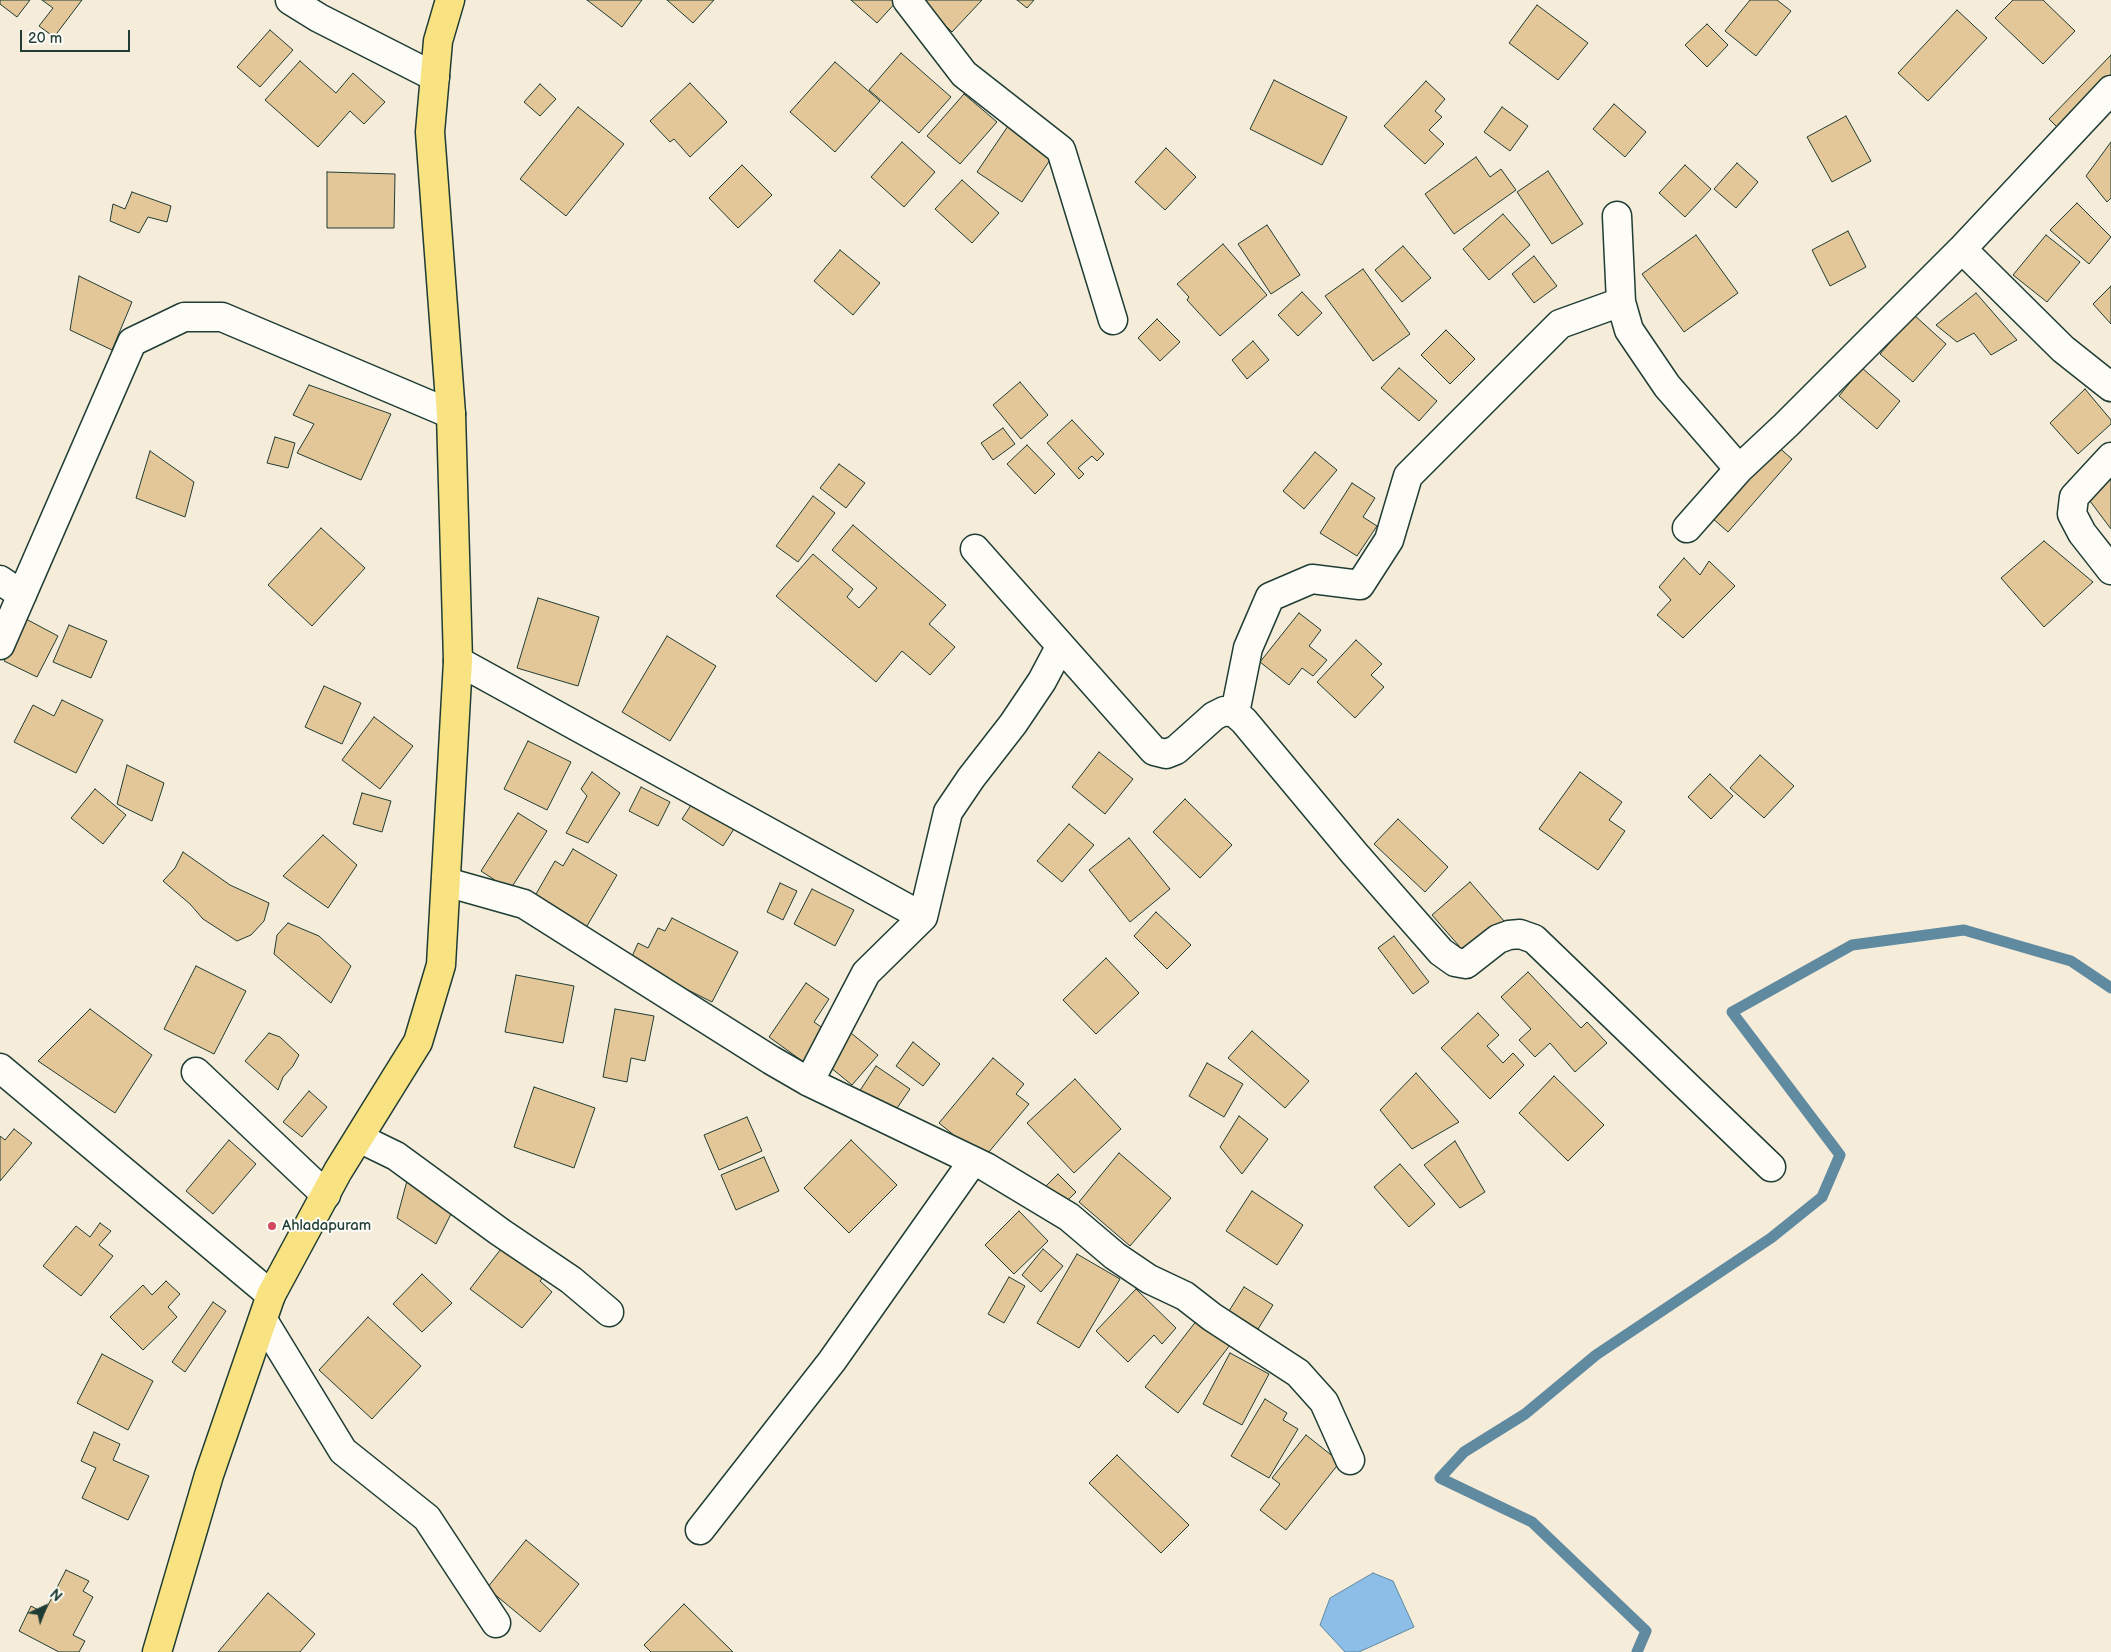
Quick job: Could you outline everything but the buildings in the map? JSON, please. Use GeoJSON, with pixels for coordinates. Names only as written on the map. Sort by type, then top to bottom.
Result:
{"type":"FeatureCollection","features":[{"type":"Feature","properties":{"kind":"main road"},"geometry":{"type":"LineString","coordinates":[[157,1652],[209,1475],[267,1307],[326,1194],[418,1042],[441,965],[458,661],[451,414],[430,132],[438,41],[450,0]]}},
{"type":"Feature","properties":{"kind":"street"},"geometry":{"type":"LineString","coordinates":[[290,0],[319,18],[435,77]]}},
{"type":"Feature","properties":{"kind":"street"},"geometry":{"type":"LineString","coordinates":[[907,0],[964,74],[1060,150],[1113,320]]}},
{"type":"Feature","properties":{"kind":"street"},"geometry":{"type":"LineString","coordinates":[[1687,528],[1739,469],[1786,425],[1962,249],[2111,90]]}},
{"type":"Feature","properties":{"kind":"street"},"geometry":{"type":"LineString","coordinates":[[1616,216],[1621,302],[1629,330],[1667,386],[1739,469]]}},
{"type":"Feature","properties":{"kind":"street"},"geometry":{"type":"LineString","coordinates":[[1962,249],[2063,349],[2111,387]]}},
{"type":"Feature","properties":{"kind":"street"},"geometry":{"type":"LineString","coordinates":[[1235,714],[1248,648],[1270,597],[1312,579],[1360,585],[1389,540],[1408,476],[1560,324],[1621,302]]}},
{"type":"Feature","properties":{"kind":"street"},"geometry":{"type":"LineString","coordinates":[[0,644],[132,342],[184,317],[222,317],[451,414]]}},
{"type":"Feature","properties":{"kind":"street"},"geometry":{"type":"LineString","coordinates":[[2111,457],[2074,497],[2072,514],[2082,533],[2111,570]]}},
{"type":"Feature","properties":{"kind":"street"},"geometry":{"type":"LineString","coordinates":[[975,549],[1154,751],[1166,754],[1176,750],[1214,716],[1224,711],[1235,714],[1244,721],[1354,853],[1441,952],[1455,962],[1466,964],[1498,939],[1520,934],[1534,938],[1771,1167]]}},
{"type":"Feature","properties":{"kind":"street"},"geometry":{"type":"LineString","coordinates":[[0,580],[22,595]]}},
{"type":"Feature","properties":{"kind":"street"},"geometry":{"type":"LineString","coordinates":[[809,1082],[866,973],[923,917],[948,812],[971,778],[1014,724],[1042,681],[1060,646]]}},
{"type":"Feature","properties":{"kind":"street"},"geometry":{"type":"LineString","coordinates":[[458,661],[923,917]]}},
{"type":"Feature","properties":{"kind":"street"},"geometry":{"type":"LineString","coordinates":[[446,882],[524,904],[705,1020],[809,1082],[973,1161],[1069,1217],[1115,1256],[1149,1279],[1184,1296],[1212,1317],[1298,1373],[1324,1402],[1350,1460]]}},
{"type":"Feature","properties":{"kind":"street"},"geometry":{"type":"LineString","coordinates":[[0,1068],[267,1307],[343,1451],[427,1518],[496,1623]]}},
{"type":"Feature","properties":{"kind":"street"},"geometry":{"type":"LineString","coordinates":[[196,1072],[326,1194]]}},
{"type":"Feature","properties":{"kind":"street"},"geometry":{"type":"LineString","coordinates":[[359,1138],[396,1156],[500,1232],[571,1280],[608,1312]]}},
{"type":"Feature","properties":{"kind":"street"},"geometry":{"type":"LineString","coordinates":[[700,1530],[832,1361],[973,1161]]}},
{"type":"Feature","properties":{"kind":"water"},"geometry":{"type":"Polygon","coordinates":[[[1373,1573],[1393,1581],[1414,1627],[1359,1652],[1345,1652],[1320,1625],[1330,1598],[1373,1573]]]}},
{"type":"Feature","properties":{"kind":"waterway"},"geometry":{"type":"LineString","coordinates":[[1637,1652],[1646,1631],[1532,1522],[1440,1478],[1464,1452],[1525,1414],[1596,1355],[1771,1238],[1822,1197],[1840,1155],[1732,1012],[1852,945],[1964,930],[2071,961],[2111,988]]}},
{"type":"Feature","properties":{"kind":"place","name":"Ahladapuram"},"geometry":{"type":"Point","coordinates":[272,1226]}}]}
